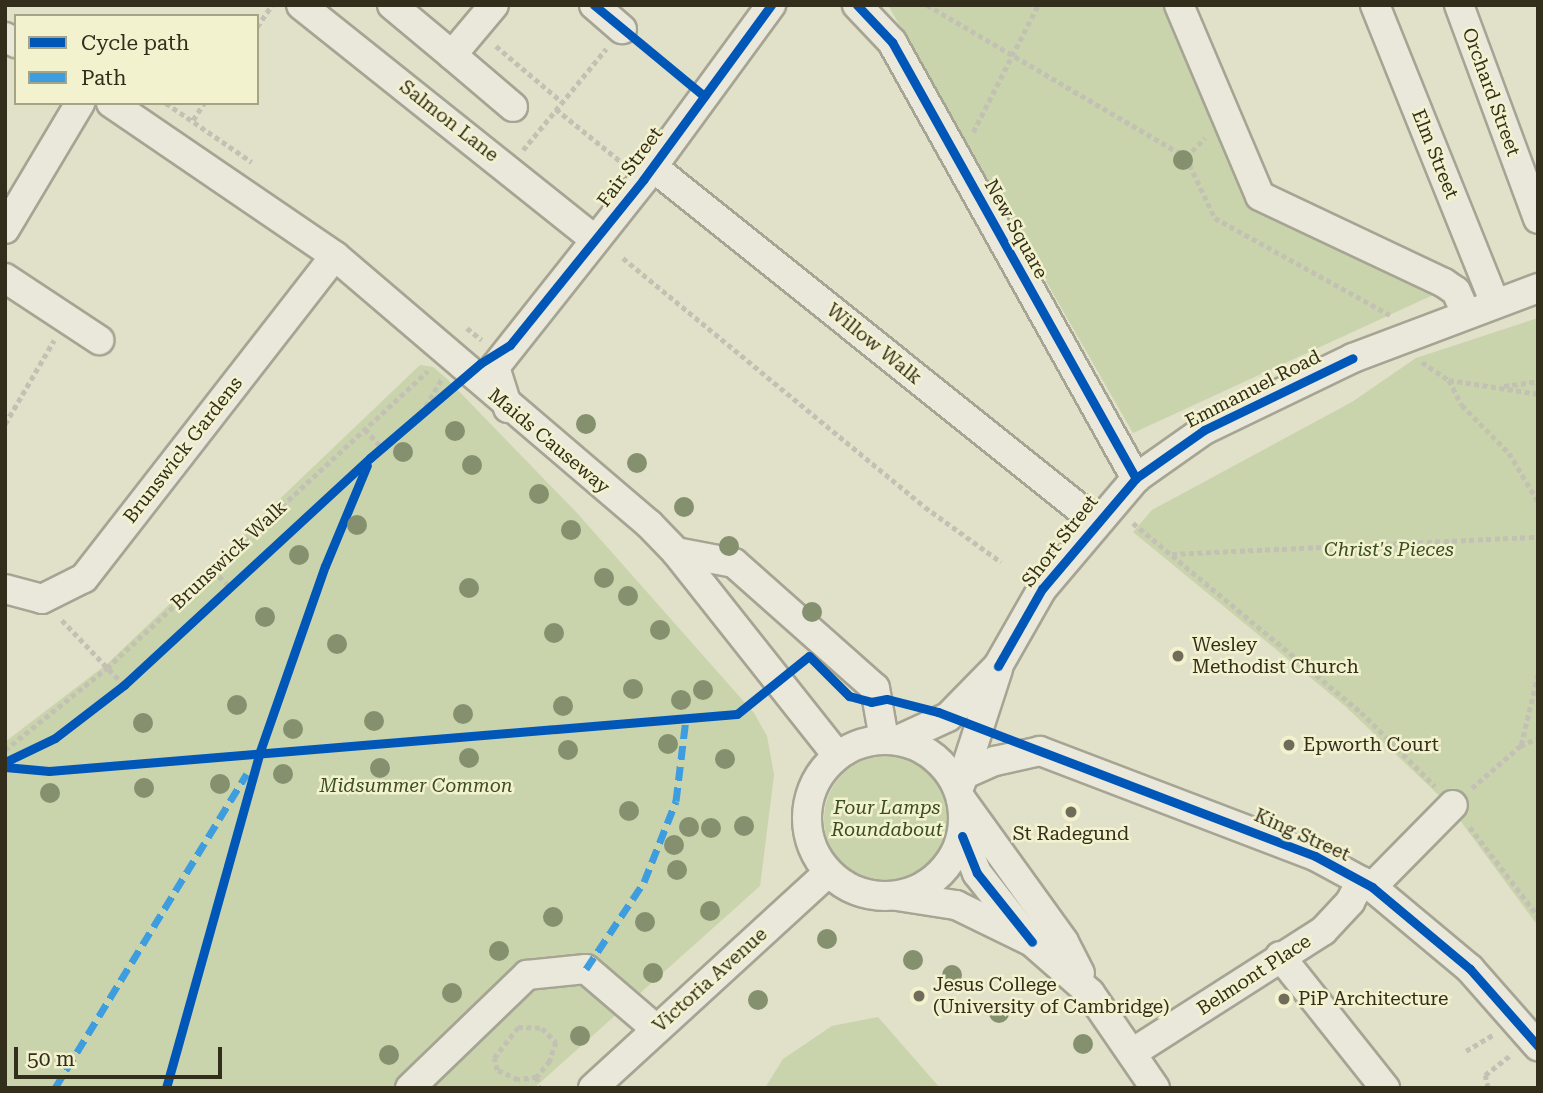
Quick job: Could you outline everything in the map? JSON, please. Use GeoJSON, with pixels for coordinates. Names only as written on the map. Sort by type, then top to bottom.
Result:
{"type":"FeatureCollection","features":[{"type":"Feature","properties":{"kind":"street","name":"Salmon Lane"},"geometry":{"type":"LineString","coordinates":[[301,5],[509,167],[594,240]]}},
{"type":"Feature","properties":{"kind":"street"},"geometry":{"type":"LineString","coordinates":[[392,5],[513,107]]}},
{"type":"Feature","properties":{"kind":"street"},"geometry":{"type":"LineString","coordinates":[[452,55],[494,5]]}},
{"type":"Feature","properties":{"kind":"street"},"geometry":{"type":"LineString","coordinates":[[594,5],[622,29]]}},
{"type":"Feature","properties":{"kind":"street","name":"Fair Street"},"geometry":{"type":"LineString","coordinates":[[508,408],[495,367],[648,173],[771,5]]}},
{"type":"Feature","properties":{"kind":"street","name":"New Square"},"geometry":{"type":"LineString","coordinates":[[857,5],[892,41],[1136,478]]}},
{"type":"Feature","properties":{"kind":"street"},"geometry":{"type":"LineString","coordinates":[[1179,5],[1260,196],[1444,283],[1456,290],[1466,313]]}},
{"type":"Feature","properties":{"kind":"street","name":"Elm Street"},"geometry":{"type":"LineString","coordinates":[[1375,5],[1495,303]]}},
{"type":"Feature","properties":{"kind":"street","name":"Orchard Street"},"geometry":{"type":"LineString","coordinates":[[1459,5],[1538,219]]}},
{"type":"Feature","properties":{"kind":"street"},"geometry":{"type":"LineString","coordinates":[[5,229],[79,105]]}},
{"type":"Feature","properties":{"kind":"street","name":"Maids Causeway"},"geometry":{"type":"LineString","coordinates":[[114,105],[335,256],[676,552],[837,755]]}},
{"type":"Feature","properties":{"kind":"street","name":"Willow Walk"},"geometry":{"type":"LineString","coordinates":[[648,173],[1103,513]]}},
{"type":"Feature","properties":{"kind":"street","name":"Brunswick Gardens"},"geometry":{"type":"LineString","coordinates":[[42,599],[84,578],[335,256]]}},
{"type":"Feature","properties":{"kind":"street"},"geometry":{"type":"LineString","coordinates":[[5,278],[99,340]]}},
{"type":"Feature","properties":{"kind":"street","name":"Emmanuel Road"},"geometry":{"type":"LineString","coordinates":[[1136,478],[1204,430],[1402,338],[1538,288]]}},
{"type":"Feature","properties":{"kind":"street","name":"Short Street"},"geometry":{"type":"LineString","coordinates":[[961,788],[998,666],[1042,589],[1103,513],[1136,478]]}},
{"type":"Feature","properties":{"kind":"street"},"geometry":{"type":"LineString","coordinates":[[676,552],[734,564],[875,688],[891,739]]}},
{"type":"Feature","properties":{"kind":"street"},"geometry":{"type":"LineString","coordinates":[[5,589],[42,599]]}},
{"type":"Feature","properties":{"kind":"street","name":"Short Street"},"geometry":{"type":"LineString","coordinates":[[891,739],[948,717],[998,666]]}},
{"type":"Feature","properties":{"kind":"street"},"geometry":{"type":"LineString","coordinates":[[1032,942],[956,905],[866,894],[828,873],[809,838],[806,814],[811,789],[837,755],[855,745],[891,739],[937,759],[961,788],[1064,942],[1090,993],[1155,1088]]}},
{"type":"Feature","properties":{"kind":"street","name":"King Street"},"geometry":{"type":"LineString","coordinates":[[961,788],[995,761],[1040,751],[1315,856],[1366,884],[1470,969],[1535,1042]]}},
{"type":"Feature","properties":{"kind":"street"},"geometry":{"type":"LineString","coordinates":[[894,896],[916,890],[937,877],[954,855],[961,836],[961,788]]}},
{"type":"Feature","properties":{"kind":"street","name":"Belmont Place"},"geometry":{"type":"LineString","coordinates":[[1132,1053],[1323,930],[1366,884],[1453,805]]}},
{"type":"Feature","properties":{"kind":"street"},"geometry":{"type":"LineString","coordinates":[[961,836],[977,873],[1032,942],[1090,993]]}},
{"type":"Feature","properties":{"kind":"street","name":"Victoria Avenue"},"geometry":{"type":"LineString","coordinates":[[593,1088],[828,873]]}},
{"type":"Feature","properties":{"kind":"street"},"geometry":{"type":"LineString","coordinates":[[1280,956],[1385,1088]]}},
{"type":"Feature","properties":{"kind":"street"},"geometry":{"type":"LineString","coordinates":[[410,1088],[527,975],[586,969],[656,1029]]}},
{"type":"Feature","properties":{"kind":"path"},"geometry":{"type":"LineString","coordinates":[[259,24],[272,5]]}},
{"type":"Feature","properties":{"kind":"path"},"geometry":{"type":"LineString","coordinates":[[927,5],[1178,155],[1186,157],[1215,218],[1390,314],[1402,338]]}},
{"type":"Feature","properties":{"kind":"path"},"geometry":{"type":"LineString","coordinates":[[965,174],[967,144],[1038,5]]}},
{"type":"Feature","properties":{"kind":"path"},"geometry":{"type":"LineString","coordinates":[[509,167],[622,29]]}},
{"type":"Feature","properties":{"kind":"path"},"geometry":{"type":"LineString","coordinates":[[491,41],[562,102]]}},
{"type":"Feature","properties":{"kind":"path"},"geometry":{"type":"LineString","coordinates":[[542,96],[548,90]]}},
{"type":"Feature","properties":{"kind":"path"},"geometry":{"type":"LineString","coordinates":[[556,109],[568,122],[648,173]]}},
{"type":"Feature","properties":{"kind":"path"},"geometry":{"type":"LineString","coordinates":[[623,258],[925,507],[1001,562]]}},
{"type":"Feature","properties":{"kind":"path"},"geometry":{"type":"LineString","coordinates":[[5,424],[67,319]]}},
{"type":"Feature","properties":{"kind":"path"},"geometry":{"type":"LineString","coordinates":[[408,428],[470,375]]}},
{"type":"Feature","properties":{"kind":"path"},"geometry":{"type":"LineString","coordinates":[[1538,394],[1449,380],[1462,405],[1509,453],[1538,501]]}},
{"type":"Feature","properties":{"kind":"path"},"geometry":{"type":"LineString","coordinates":[[1499,387],[1538,381]]}},
{"type":"Feature","properties":{"kind":"path"},"geometry":{"type":"LineString","coordinates":[[365,429],[382,449]]}},
{"type":"Feature","properties":{"kind":"path"},"geometry":{"type":"LineString","coordinates":[[370,458],[391,442]]}},
{"type":"Feature","properties":{"kind":"path"},"geometry":{"type":"LineString","coordinates":[[1103,513],[1171,554],[1361,712],[1453,805],[1538,916]]}},
{"type":"Feature","properties":{"kind":"path"},"geometry":{"type":"LineString","coordinates":[[1171,554],[1538,537]]}},
{"type":"Feature","properties":{"kind":"path"},"geometry":{"type":"LineString","coordinates":[[213,570],[232,589]]}},
{"type":"Feature","properties":{"kind":"path"},"geometry":{"type":"LineString","coordinates":[[222,598],[242,580]]}},
{"type":"Feature","properties":{"kind":"path"},"geometry":{"type":"LineString","coordinates":[[42,599],[124,685]]}},
{"type":"Feature","properties":{"kind":"path"},"geometry":{"type":"LineString","coordinates":[[1520,746],[1538,674]]}},
{"type":"Feature","properties":{"kind":"path"},"geometry":{"type":"LineString","coordinates":[[115,692],[134,677]]}},
{"type":"Feature","properties":{"kind":"path"},"geometry":{"type":"LineString","coordinates":[[1453,805],[1520,746],[1538,738]]}},
{"type":"Feature","properties":{"kind":"path"},"geometry":{"type":"LineString","coordinates":[[5,761],[16,756]]}},
{"type":"Feature","properties":{"kind":"path"},"geometry":{"type":"LineString","coordinates":[[537,1077],[518,1080],[497,1070],[494,1058],[518,1027],[542,1028],[556,1042],[550,1061],[537,1077],[539,1088]]}},
{"type":"Feature","properties":{"kind":"path"},"geometry":{"type":"LineString","coordinates":[[1466,1051],[1497,1032]]}},
{"type":"Feature","properties":{"kind":"path"},"geometry":{"type":"LineString","coordinates":[[1488,1088],[1485,1075],[1535,1042]]}},
{"type":"Feature","properties":{"kind":"green space"},"geometry":{"type":"Polygon","coordinates":[[[888,5],[1161,5],[1249,209],[1424,284],[1433,295],[1133,433],[888,5]]]}},
{"type":"Feature","properties":{"kind":"green space","name":"Christ's Pieces"},"geometry":{"type":"Polygon","coordinates":[[[1538,318],[1538,926],[1448,804],[1345,706],[1133,532],[1152,510],[1352,402],[1416,358],[1538,318]]]}},
{"type":"Feature","properties":{"kind":"green space","name":"Midsummer Common"},"geometry":{"type":"Polygon","coordinates":[[[420,365],[433,367],[447,379],[577,513],[754,713],[767,736],[774,775],[760,886],[534,1088],[5,1088],[5,742],[107,664],[420,365]]]}},
{"type":"Feature","properties":{"kind":"green space","name":"Four Lamps Roundabout"},"geometry":{"type":"Polygon","coordinates":[[[887,756],[911,761],[932,774],[945,795],[950,819],[945,843],[932,864],[911,877],[887,882],[863,877],[842,864],[829,843],[824,819],[829,795],[842,774],[863,761],[887,756]]]}},
{"type":"Feature","properties":{"kind":"green space"},"geometry":{"type":"Polygon","coordinates":[[[878,1017],[940,1088],[765,1088],[783,1059],[832,1026],[878,1017]]]}},
{"type":"Feature","properties":{"kind":"marked path"},"geometry":{"type":"LineString","coordinates":[[586,969],[644,882],[676,801],[686,718]]}},
{"type":"Feature","properties":{"kind":"marked path"},"geometry":{"type":"LineString","coordinates":[[55,1088],[247,774]]}},
{"type":"Feature","properties":{"kind":"cycle path"},"geometry":{"type":"LineString","coordinates":[[594,5],[704,96]]}},
{"type":"Feature","properties":{"kind":"cycle path","name":"Brunswick Walk"},"geometry":{"type":"LineString","coordinates":[[5,762],[55,738],[124,685],[370,458],[481,363],[510,345],[643,180],[771,5]]}},
{"type":"Feature","properties":{"kind":"cycle path"},"geometry":{"type":"LineString","coordinates":[[857,5],[892,42],[1136,478]]}},
{"type":"Feature","properties":{"kind":"cycle path"},"geometry":{"type":"LineString","coordinates":[[998,666],[1042,589],[1136,478],[1204,430],[1353,358]]}},
{"type":"Feature","properties":{"kind":"cycle path"},"geometry":{"type":"LineString","coordinates":[[166,1088],[259,754],[325,566],[367,465]]}},
{"type":"Feature","properties":{"kind":"cycle path"},"geometry":{"type":"LineString","coordinates":[[5,767],[49,771],[737,714],[809,656],[849,696],[871,702],[887,699],[938,712],[1315,856],[1372,887],[1470,969],[1538,1046]]}},
{"type":"Feature","properties":{"kind":"cycle path"},"geometry":{"type":"LineString","coordinates":[[962,836],[977,873],[1032,942]]}},
{"type":"Feature","properties":{"kind":"place","name":"Wesley Methodist Church"},"geometry":{"type":"Point","coordinates":[1178,656]}},
{"type":"Feature","properties":{"kind":"place","name":"Epworth Court"},"geometry":{"type":"Point","coordinates":[1289,745]}},
{"type":"Feature","properties":{"kind":"place","name":"St Radegund"},"geometry":{"type":"Point","coordinates":[1071,812]}},
{"type":"Feature","properties":{"kind":"place","name":"Jesus College (University of Cambridge)"},"geometry":{"type":"Point","coordinates":[919,996]}},
{"type":"Feature","properties":{"kind":"place","name":"PiP Architecture"},"geometry":{"type":"Point","coordinates":[1284,999]}}]}
